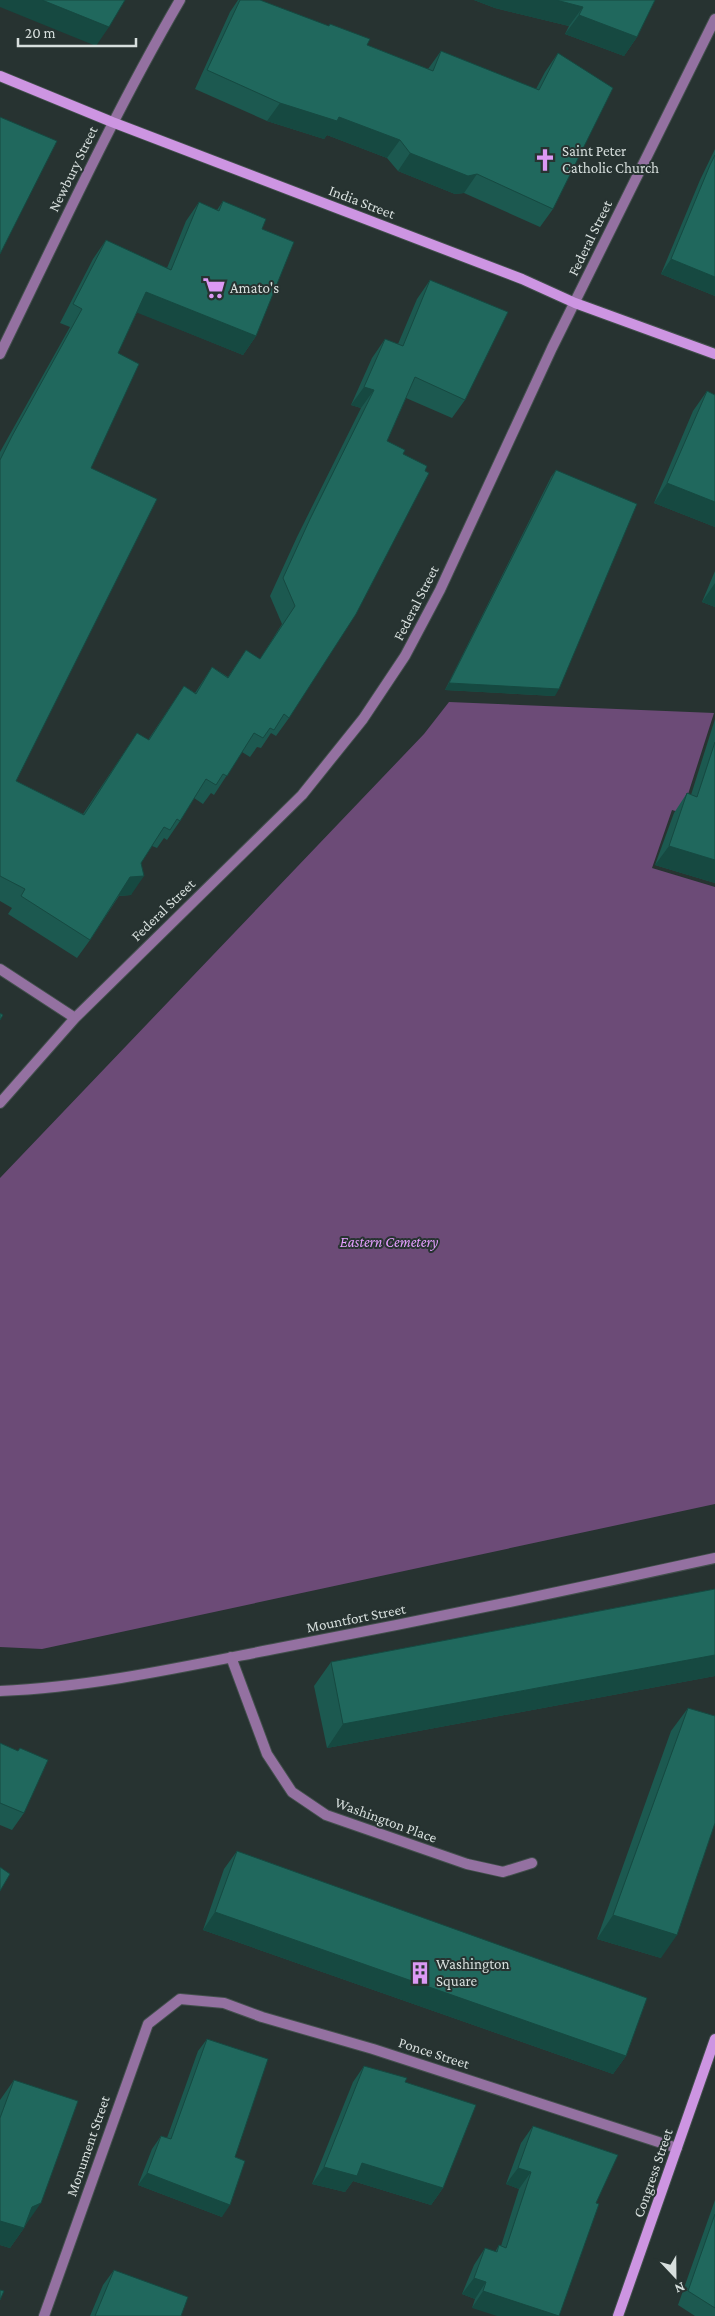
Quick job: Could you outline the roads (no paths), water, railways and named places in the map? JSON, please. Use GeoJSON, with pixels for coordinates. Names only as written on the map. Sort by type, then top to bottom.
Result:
{"type":"FeatureCollection","features":[{"type":"Feature","properties":{"kind":"main road","name":"India Street"},"geometry":{"type":"LineString","coordinates":[[0,76],[112,122],[522,279],[575,303],[715,354]]}},
{"type":"Feature","properties":{"kind":"main road","name":"Congress Street"},"geometry":{"type":"LineString","coordinates":[[618,2316],[715,2039]]}},
{"type":"Feature","properties":{"kind":"street","name":"Newbury Street"},"geometry":{"type":"LineString","coordinates":[[0,354],[112,122],[137,74],[180,0]]}},
{"type":"Feature","properties":{"kind":"street","name":"Federal Street"},"geometry":{"type":"LineString","coordinates":[[0,1103],[75,1018],[302,795],[363,719],[405,656],[440,590],[552,348],[715,19]]}},
{"type":"Feature","properties":{"kind":"street"},"geometry":{"type":"LineString","coordinates":[[0,969],[75,1018]]}},
{"type":"Feature","properties":{"kind":"street","name":"Mountfort Street"},"geometry":{"type":"LineString","coordinates":[[0,1691],[38,1690],[231,1657],[383,1628],[715,1558]]}},
{"type":"Feature","properties":{"kind":"street","name":"Washington Place"},"geometry":{"type":"LineString","coordinates":[[231,1657],[266,1754],[292,1792],[326,1816],[466,1864],[502,1872],[532,1864]]}},
{"type":"Feature","properties":{"kind":"street","name":"Ponce Street"},"geometry":{"type":"LineString","coordinates":[[180,1999],[224,2003],[262,2017],[374,2049],[677,2148]]}},
{"type":"Feature","properties":{"kind":"street","name":"Monument Street"},"geometry":{"type":"LineString","coordinates":[[44,2316],[148,2024],[180,1999]]}},
{"type":"Feature","properties":{"kind":"place","name":"Saint Peter Catholic Church"},"geometry":{"type":"Point","coordinates":[545,160]}},
{"type":"Feature","properties":{"kind":"place","name":"Amato's"},"geometry":{"type":"Point","coordinates":[214,288]}},
{"type":"Feature","properties":{"kind":"place","name":"Washington Square"},"geometry":{"type":"Point","coordinates":[420,1973]}},
{"type":"Feature","properties":{"kind":"park label","name":"Eastern Cemetery"},"geometry":{"type":"Point","coordinates":[389,1242]}}]}
